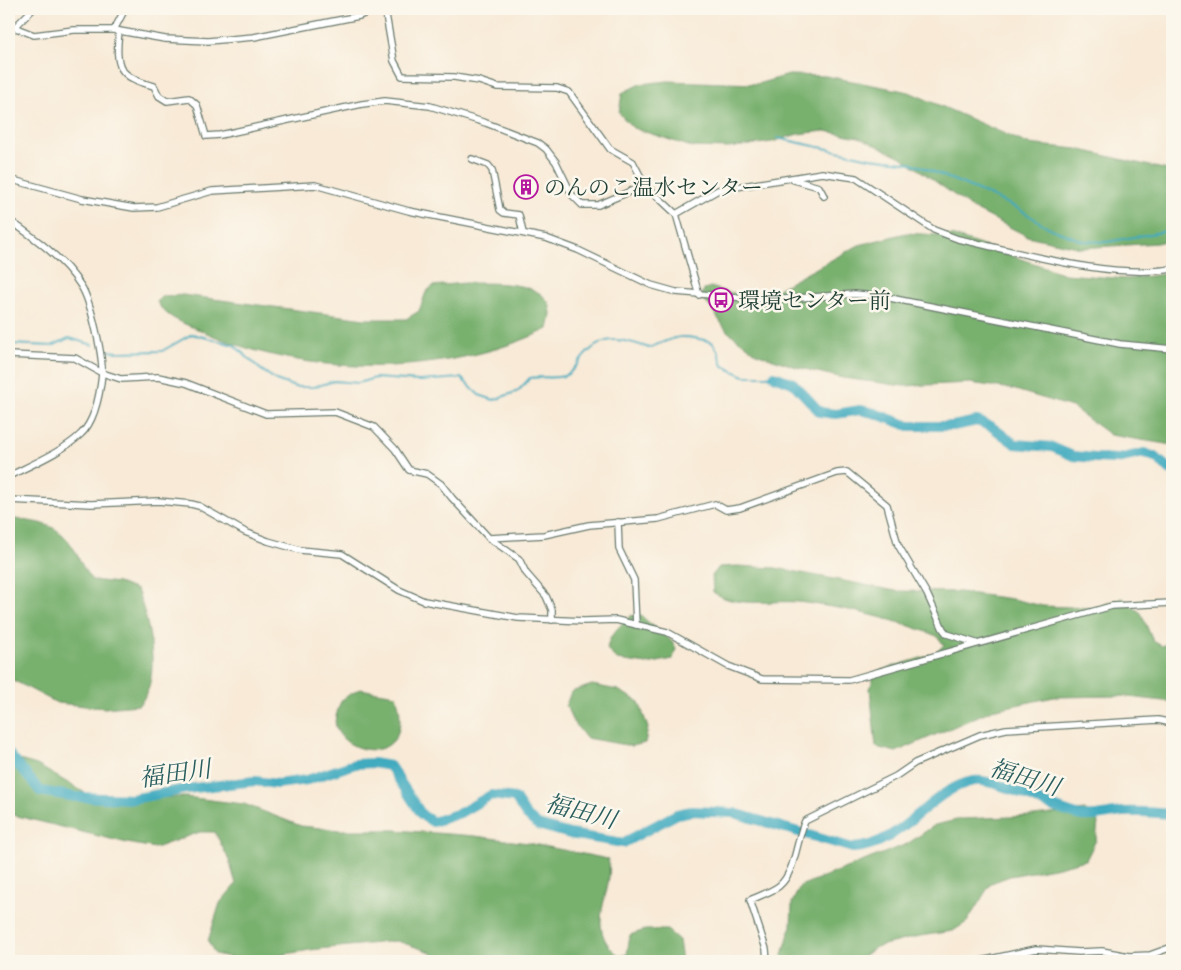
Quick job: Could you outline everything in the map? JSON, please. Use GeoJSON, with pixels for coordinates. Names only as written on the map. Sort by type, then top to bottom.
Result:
{"type":"FeatureCollection","features":[{"type":"Feature","properties":{"kind":"street"},"geometry":{"type":"LineString","coordinates":[[9,33],[33,9]]}},
{"type":"Feature","properties":{"kind":"street"},"geometry":{"type":"LineString","coordinates":[[125,9],[116,31],[119,59],[124,74],[133,81],[154,86],[159,96],[167,101],[188,98],[193,101],[198,105],[206,136],[220,135],[362,104],[402,102],[430,106],[477,120],[538,143],[546,149],[556,162],[572,195],[582,205],[598,205],[645,185]]}},
{"type":"Feature","properties":{"kind":"street"},"geometry":{"type":"LineString","coordinates":[[16,28],[34,35],[74,30],[116,31],[165,39],[208,41],[254,37],[359,16],[376,9],[385,9],[394,61],[402,76],[454,77],[497,86],[557,88],[569,92],[610,150],[633,162],[645,185],[676,214],[699,296]]}},
{"type":"Feature","properties":{"kind":"street"},"geometry":{"type":"LineString","coordinates":[[472,160],[488,165],[492,170],[500,210],[504,213],[519,215],[523,233]]}},
{"type":"Feature","properties":{"kind":"street"},"geometry":{"type":"LineString","coordinates":[[676,214],[718,190],[822,173],[856,178],[934,230],[958,238],[1119,272],[1148,273],[1172,269]]}},
{"type":"Feature","properties":{"kind":"street"},"geometry":{"type":"LineString","coordinates":[[9,178],[82,200],[134,208],[157,207],[212,191],[315,185],[409,210],[523,233],[564,244],[651,285],[699,296],[770,300],[863,295],[1120,344],[1172,349]]}},
{"type":"Feature","properties":{"kind":"street"},"geometry":{"type":"LineString","coordinates":[[789,179],[819,187],[824,196]]}},
{"type":"Feature","properties":{"kind":"street"},"geometry":{"type":"LineString","coordinates":[[9,220],[36,238],[82,287],[91,308],[102,373],[93,413],[82,434],[72,442],[9,476]]}},
{"type":"Feature","properties":{"kind":"street"},"geometry":{"type":"LineString","coordinates":[[9,355],[75,358],[102,373],[121,379],[158,377],[186,384],[266,414],[335,412],[374,427],[395,449],[409,470],[427,474],[441,484],[489,538],[519,559],[526,573],[546,596],[552,610],[552,620]]}},
{"type":"Feature","properties":{"kind":"street"},"geometry":{"type":"LineString","coordinates":[[489,538],[544,536],[589,524],[658,519],[716,504],[726,510],[740,508],[837,473],[847,472],[887,505],[898,545],[927,594],[943,629],[947,634],[978,643]]}},
{"type":"Feature","properties":{"kind":"street"},"geometry":{"type":"LineString","coordinates":[[9,500],[91,504],[158,501],[191,504],[199,506],[245,532],[268,540],[300,550],[342,554],[400,590],[424,601],[518,618],[616,620],[667,632],[728,666],[762,679],[849,680],[1112,606],[1172,603]]}},
{"type":"Feature","properties":{"kind":"street"},"geometry":{"type":"LineString","coordinates":[[618,522],[619,549],[626,568],[634,580],[636,625]]}},
{"type":"Feature","properties":{"kind":"street"},"geometry":{"type":"LineString","coordinates":[[767,961],[766,949],[750,900],[778,887],[785,878],[794,860],[805,821],[896,776],[915,763],[980,735],[1006,729],[1158,720],[1172,723]]}},
{"type":"Feature","properties":{"kind":"street"},"geometry":{"type":"LineString","coordinates":[[981,961],[1036,949],[1079,952],[1102,950],[1125,958],[1150,955],[1172,947]]}},
{"type":"Feature","properties":{"kind":"green space"},"geometry":{"type":"Polygon","coordinates":[[[789,75],[826,76],[909,92],[1028,144],[1077,149],[1172,171],[1172,239],[1157,243],[1081,248],[1027,236],[972,208],[903,158],[859,137],[825,131],[798,134],[772,142],[728,148],[692,147],[633,128],[619,113],[622,93],[640,84],[668,81],[757,84],[789,75]]]}},
{"type":"Feature","properties":{"kind":"green space"},"geometry":{"type":"Polygon","coordinates":[[[906,233],[954,236],[1065,274],[1127,279],[1172,273],[1172,445],[1110,435],[1072,407],[1012,389],[970,383],[904,386],[843,378],[796,367],[756,353],[727,331],[701,298],[704,289],[711,287],[727,292],[765,296],[859,245],[906,233]]]}},
{"type":"Feature","properties":{"kind":"green space"},"geometry":{"type":"Polygon","coordinates":[[[465,283],[516,285],[529,288],[540,294],[548,302],[551,313],[548,329],[509,345],[467,356],[423,363],[378,366],[333,365],[289,359],[247,348],[172,318],[157,302],[162,296],[183,295],[365,319],[406,319],[419,311],[426,292],[433,286],[465,283]]]}},
{"type":"Feature","properties":{"kind":"green space"},"geometry":{"type":"Polygon","coordinates":[[[9,518],[46,525],[61,533],[74,549],[92,580],[118,583],[137,590],[146,617],[152,649],[150,680],[146,694],[139,705],[104,708],[57,703],[9,678],[9,518]]]}},
{"type":"Feature","properties":{"kind":"green space"},"geometry":{"type":"Polygon","coordinates":[[[719,567],[776,568],[896,591],[960,592],[1012,599],[1043,606],[1094,608],[1122,598],[1141,613],[1153,641],[1162,646],[1172,640],[1172,702],[1120,696],[1054,697],[992,710],[896,752],[876,747],[870,689],[875,672],[934,654],[944,645],[937,636],[873,615],[806,603],[734,601],[713,592],[712,576],[719,567]]]}},
{"type":"Feature","properties":{"kind":"green space"},"geometry":{"type":"Polygon","coordinates":[[[641,615],[673,643],[676,648],[673,659],[647,664],[617,660],[607,649],[613,635],[622,623],[630,616],[641,615]]]}},
{"type":"Feature","properties":{"kind":"green space"},"geometry":{"type":"Polygon","coordinates":[[[592,685],[618,690],[639,702],[648,728],[645,743],[632,746],[586,738],[572,720],[566,705],[571,692],[592,685]]]}},
{"type":"Feature","properties":{"kind":"green space"},"geometry":{"type":"Polygon","coordinates":[[[360,689],[396,695],[400,721],[395,738],[384,747],[370,750],[355,746],[343,738],[336,727],[337,713],[341,702],[360,689]]]}},
{"type":"Feature","properties":{"kind":"green space"},"geometry":{"type":"Polygon","coordinates":[[[9,757],[37,765],[87,794],[127,797],[185,797],[244,804],[301,826],[339,830],[395,830],[475,836],[528,843],[608,859],[608,883],[601,921],[608,945],[620,956],[627,954],[630,935],[645,930],[667,930],[679,940],[682,961],[432,961],[431,952],[397,941],[310,950],[245,961],[215,954],[208,941],[220,903],[236,884],[229,860],[215,832],[200,832],[155,848],[9,814],[9,757]]]}},
{"type":"Feature","properties":{"kind":"green space"},"geometry":{"type":"Polygon","coordinates":[[[1085,810],[1098,822],[1096,840],[1086,860],[1010,876],[991,883],[967,922],[953,931],[920,936],[876,947],[856,961],[781,961],[791,926],[792,903],[800,886],[907,844],[935,825],[961,819],[1034,816],[1085,810]]]}},
{"type":"Feature","properties":{"kind":"waterway"},"geometry":{"type":"LineString","coordinates":[[777,138],[870,158],[912,163],[980,191],[1017,208],[1051,229],[1083,241],[1107,242],[1172,230]]}},
{"type":"Feature","properties":{"kind":"waterway"},"geometry":{"type":"LineString","coordinates":[[103,350],[118,352],[162,351],[192,334],[234,345],[260,369],[276,380],[295,387],[314,387],[334,381],[358,383],[375,378],[419,381],[461,378],[479,395],[494,400],[518,391],[530,378],[567,375],[589,351],[596,345],[604,342],[620,340],[649,348],[667,340],[687,337],[712,342],[718,351],[723,366],[744,376],[774,376]]}},
{"type":"Feature","properties":{"kind":"waterway"},"geometry":{"type":"LineString","coordinates":[[9,344],[52,346],[69,338],[93,345]]}},
{"type":"Feature","properties":{"kind":"waterway"},"geometry":{"type":"LineString","coordinates":[[774,376],[793,383],[820,412],[836,414],[860,410],[909,426],[953,426],[977,421],[992,427],[1015,444],[1052,447],[1073,456],[1095,458],[1118,459],[1144,453],[1155,457],[1172,471]]}},
{"type":"Feature","properties":{"kind":"waterway","name":"福田川"},"geometry":{"type":"LineString","coordinates":[[9,754],[40,791],[76,797],[132,799],[186,789],[255,781],[277,784],[307,780],[355,764],[373,763],[390,766],[422,815],[433,822],[460,813],[491,795],[515,798],[526,815],[538,825],[570,834],[623,843],[677,814],[692,811],[734,813],[853,848],[871,845],[902,828],[943,794],[958,786],[974,781],[996,784],[1082,816],[1129,812],[1172,814]]}},
{"type":"Feature","properties":{"kind":"place","name":"のんのこ温水センター"},"geometry":{"type":"Point","coordinates":[526,187]}},
{"type":"Feature","properties":{"kind":"place","name":"環境センター前"},"geometry":{"type":"Point","coordinates":[721,300]}}]}
